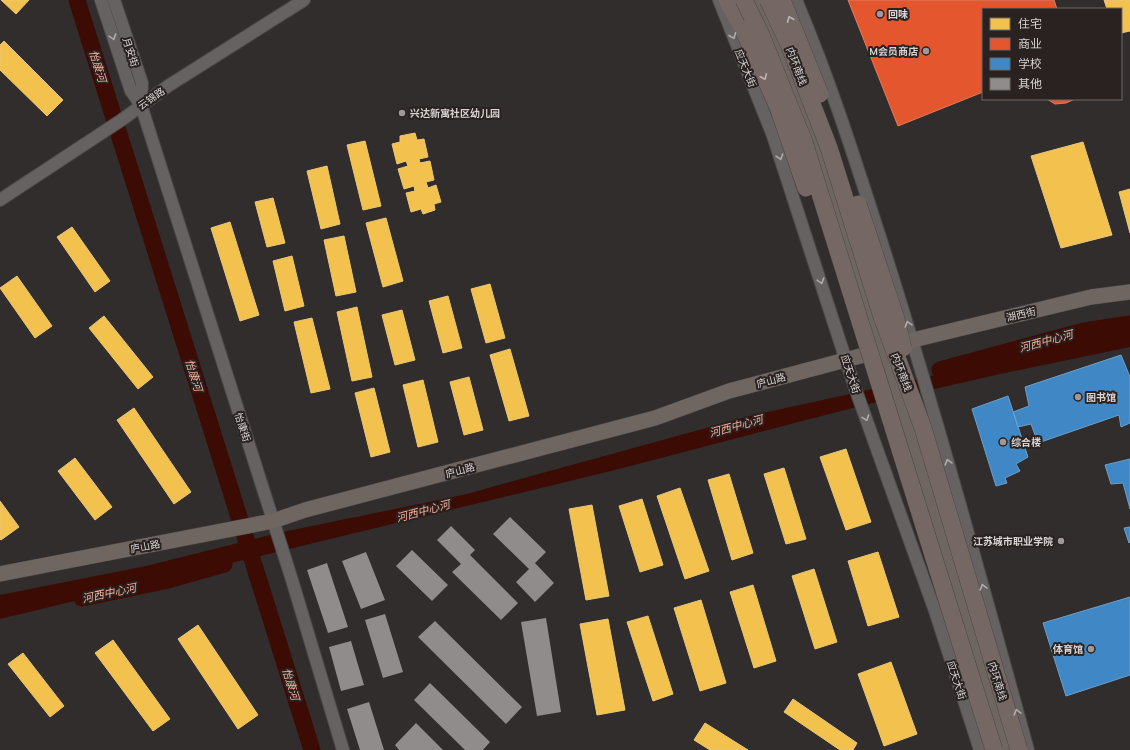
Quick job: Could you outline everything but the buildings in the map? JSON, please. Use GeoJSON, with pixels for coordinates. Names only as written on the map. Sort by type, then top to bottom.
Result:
{"type":"FeatureCollection","features":[{"type":"Feature","properties":{"kind":"highway"},"geometry":{"type":"LineString","coordinates":[[727,0],[743,29],[778,107],[800,170],[853,336],[896,434]]}},
{"type":"Feature","properties":{"kind":"highway"},"geometry":{"type":"LineString","coordinates":[[744,0],[761,35],[804,142],[896,434],[981,749]]}},
{"type":"Feature","properties":{"kind":"highway","name":"内环南线"},"geometry":{"type":"LineString","coordinates":[[768,0],[788,42],[829,148],[882,317],[923,428],[1019,750]]}},
{"type":"Feature","properties":{"kind":"highway"},"geometry":{"type":"LineString","coordinates":[[782,0],[812,72],[874,251],[896,319],[923,428]]}},
{"type":"Feature","properties":{"kind":"main road"},"geometry":{"type":"LineString","coordinates":[[753,0],[771,35],[812,138],[1011,750]]}},
{"type":"Feature","properties":{"kind":"main road"},"geometry":{"type":"LineString","coordinates":[[760,0],[775,32],[817,136],[1004,750]]}},
{"type":"Feature","properties":{"kind":"main road","name":"湖西街"},"geometry":{"type":"LineString","coordinates":[[913,340],[1091,297],[1130,292]]}},
{"type":"Feature","properties":{"kind":"main road","name":"庐山路"},"geometry":{"type":"LineString","coordinates":[[0,574],[207,534],[272,526],[305,510],[655,418],[729,391],[847,360],[913,340]]}},
{"type":"Feature","properties":{"kind":"street"},"geometry":{"type":"LineString","coordinates":[[101,0],[131,91],[141,105]]}},
{"type":"Feature","properties":{"kind":"street","name":"月安街"},"geometry":{"type":"LineString","coordinates":[[114,0],[142,83],[141,105]]}},
{"type":"Feature","properties":{"kind":"street","name":"云锦路"},"geometry":{"type":"LineString","coordinates":[[0,200],[123,119],[141,105],[304,0]]}},
{"type":"Feature","properties":{"kind":"street","name":"应天大街"},"geometry":{"type":"LineString","coordinates":[[719,0],[774,136],[847,360],[935,611],[981,749]]}},
{"type":"Feature","properties":{"kind":"street"},"geometry":{"type":"LineString","coordinates":[[796,0],[815,46],[847,136],[913,340],[1028,750]]}},
{"type":"Feature","properties":{"kind":"street","name":"怡康街"},"geometry":{"type":"LineString","coordinates":[[141,105],[272,526],[292,580],[343,750]]}},
{"type":"Feature","properties":{"kind":"water"},"geometry":{"type":"Polygon","coordinates":[[[1130,326],[1130,347],[1000,374],[860,406],[615,470],[0,619],[0,595],[146,566],[278,533],[463,495],[750,416],[950,372],[1130,326]]]}},
{"type":"Feature","properties":{"kind":"waterway","name":"怡康河"},"geometry":{"type":"LineString","coordinates":[[77,0],[312,750]]}},
{"type":"Feature","properties":{"kind":"waterway","name":"河西中心河"},"geometry":{"type":"LineString","coordinates":[[940,370],[1084,331],[1130,324]]}},
{"type":"Feature","properties":{"kind":"waterway","name":"河西中心河"},"geometry":{"type":"LineString","coordinates":[[82,598],[164,581],[224,564]]}},
{"type":"Feature","properties":{"kind":"place","name":"回味"},"geometry":{"type":"Point","coordinates":[880,14]}},
{"type":"Feature","properties":{"kind":"place","name":"M会员商店"},"geometry":{"type":"Point","coordinates":[926,51]}},
{"type":"Feature","properties":{"kind":"place","name":"兴达新寓社区幼儿园"},"geometry":{"type":"Point","coordinates":[402,113]}},
{"type":"Feature","properties":{"kind":"place","name":"图书馆"},"geometry":{"type":"Point","coordinates":[1078,397]}},
{"type":"Feature","properties":{"kind":"place","name":"综合楼"},"geometry":{"type":"Point","coordinates":[1003,442]}},
{"type":"Feature","properties":{"kind":"place","name":"江苏城市职业学院"},"geometry":{"type":"Point","coordinates":[1061,541]}},
{"type":"Feature","properties":{"kind":"place","name":"体育馆"},"geometry":{"type":"Point","coordinates":[1091,649]}}]}
